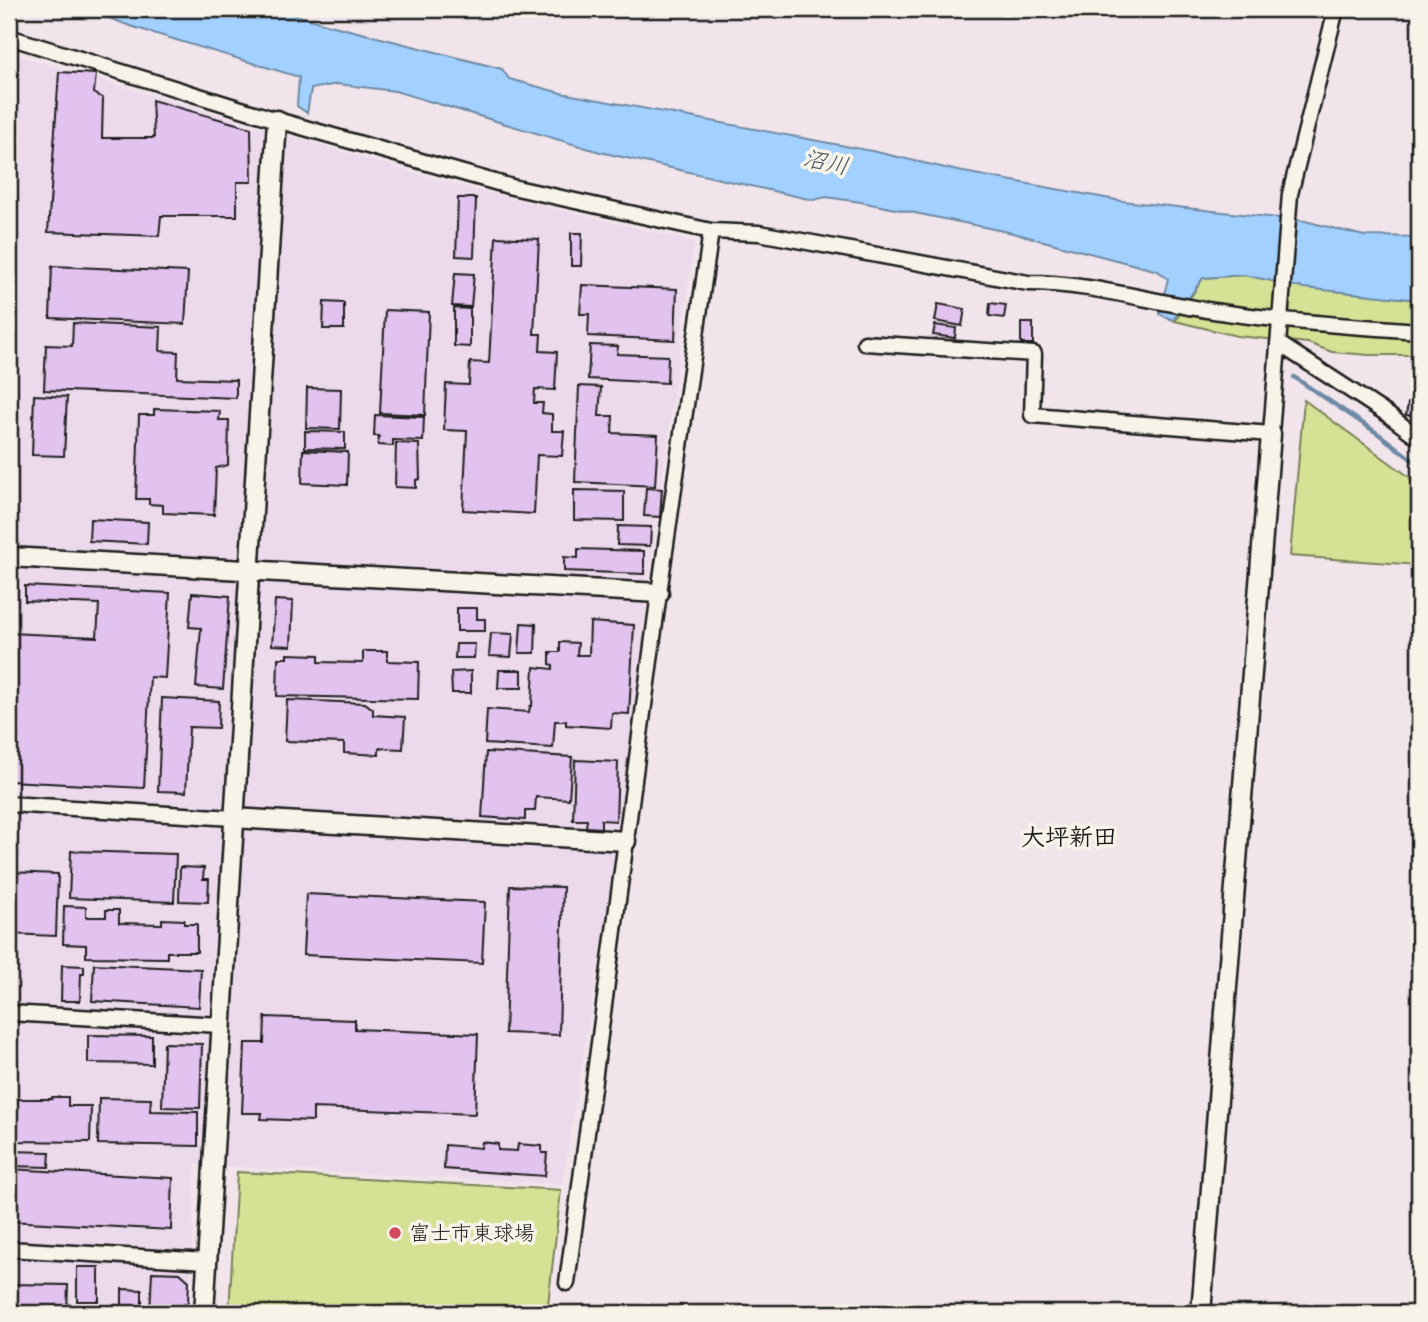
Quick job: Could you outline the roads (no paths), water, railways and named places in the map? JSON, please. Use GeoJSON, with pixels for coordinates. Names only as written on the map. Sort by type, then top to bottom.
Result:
{"type":"FeatureCollection","features":[{"type":"Feature","properties":{"kind":"street"},"geometry":{"type":"LineString","coordinates":[[1201,1313],[1290,194],[1336,9]]}},
{"type":"Feature","properties":{"kind":"street"},"geometry":{"type":"LineString","coordinates":[[9,37],[277,120],[512,187],[711,231],[758,233],[1027,283],[1058,283],[1204,310],[1280,320],[1419,331]]}},
{"type":"Feature","properties":{"kind":"street"},"geometry":{"type":"LineString","coordinates":[[204,1313],[277,120]]}},
{"type":"Feature","properties":{"kind":"street"},"geometry":{"type":"LineString","coordinates":[[567,1283],[659,593],[711,231]]}},
{"type":"Feature","properties":{"kind":"street"},"geometry":{"type":"LineString","coordinates":[[865,343],[1034,354],[1032,415],[1271,434]]}},
{"type":"Feature","properties":{"kind":"street"},"geometry":{"type":"LineString","coordinates":[[1278,343],[1419,438]]}},
{"type":"Feature","properties":{"kind":"street"},"geometry":{"type":"LineString","coordinates":[[9,557],[659,593]]}},
{"type":"Feature","properties":{"kind":"street"},"geometry":{"type":"LineString","coordinates":[[9,804],[626,841]]}},
{"type":"Feature","properties":{"kind":"street"},"geometry":{"type":"LineString","coordinates":[[9,1013],[220,1025]]}},
{"type":"Feature","properties":{"kind":"street"},"geometry":{"type":"LineString","coordinates":[[9,1249],[207,1261]]}},
{"type":"Feature","properties":{"kind":"water","name":"沼川"},"geometry":{"type":"Polygon","coordinates":[[[86,9],[276,9],[502,69],[509,79],[561,93],[1122,201],[1305,221],[1364,236],[1419,237],[1419,300],[1304,288],[1244,275],[1203,278],[1173,320],[1159,314],[1168,279],[1158,271],[1013,233],[861,202],[826,197],[813,200],[600,152],[395,91],[337,84],[311,89],[307,113],[297,106],[299,77],[130,26],[86,9]]]}},
{"type":"Feature","properties":{"kind":"waterway"},"geometry":{"type":"LineString","coordinates":[[1294,377],[1419,465]]}},
{"type":"Feature","properties":{"kind":"place","name":"富士市東球場"},"geometry":{"type":"Point","coordinates":[395,1233]}},
{"type":"Feature","properties":{"kind":"district","name":"大坪新田"},"geometry":{"type":"Point","coordinates":[1069,837]}}]}
